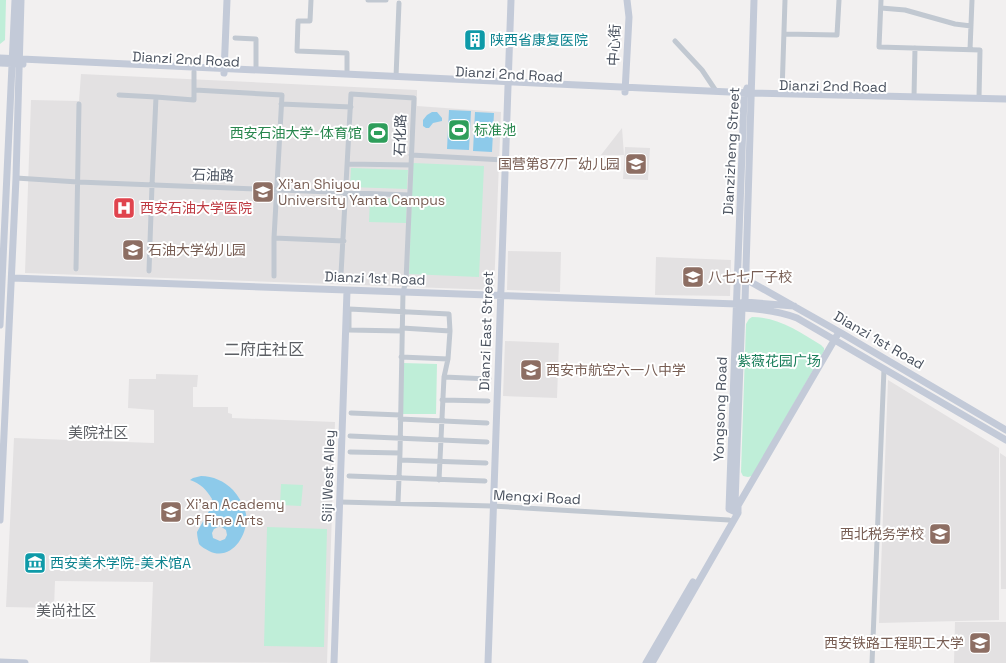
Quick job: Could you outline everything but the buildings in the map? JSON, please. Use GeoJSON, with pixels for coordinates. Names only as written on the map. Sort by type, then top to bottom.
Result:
{"type":"FeatureCollection","features":[{"type":"Feature","properties":{"kind":"main road"},"geometry":{"type":"LineString","coordinates":[[0,516],[16,178],[15,0]]}},
{"type":"Feature","properties":{"kind":"main road"},"geometry":{"type":"LineString","coordinates":[[0,325],[2,253],[21,0]]}},
{"type":"Feature","properties":{"kind":"main road"},"geometry":{"type":"LineString","coordinates":[[222,71],[223,0]]}},
{"type":"Feature","properties":{"kind":"main road"},"geometry":{"type":"LineString","coordinates":[[222,71],[227,0]]}},
{"type":"Feature","properties":{"kind":"main road","name":"Dianzi East Street"},"geometry":{"type":"LineString","coordinates":[[488,663],[504,160],[511,0]]}},
{"type":"Feature","properties":{"kind":"main road","name":"中心街"},"geometry":{"type":"LineString","coordinates":[[625,90],[629,17],[627,0]]}},
{"type":"Feature","properties":{"kind":"main road","name":"Dianzizheng Street"},"geometry":{"type":"LineString","coordinates":[[741,305],[746,279],[750,0]]}},
{"type":"Feature","properties":{"kind":"main road","name":"Dianzizheng Street"},"geometry":{"type":"LineString","coordinates":[[741,305],[739,275],[754,0]]}},
{"type":"Feature","properties":{"kind":"main road"},"geometry":{"type":"LineString","coordinates":[[0,58],[16,61]]}},
{"type":"Feature","properties":{"kind":"main road"},"geometry":{"type":"LineString","coordinates":[[0,63],[16,61]]}},
{"type":"Feature","properties":{"kind":"main road","name":"Dianzi 2nd Road"},"geometry":{"type":"LineString","coordinates":[[16,61],[625,90],[1006,102]]}},
{"type":"Feature","properties":{"kind":"main road","name":"Dianzi 2nd Road"},"geometry":{"type":"LineString","coordinates":[[16,61],[194,72],[256,70],[508,84]]}},
{"type":"Feature","properties":{"kind":"main road","name":"Dianzi 2nd Road"},"geometry":{"type":"LineString","coordinates":[[625,90],[716,91],[748,95],[782,93],[1006,99]]}},
{"type":"Feature","properties":{"kind":"main road","name":"Dianzi 1st Road"},"geometry":{"type":"LineString","coordinates":[[739,275],[1006,430]]}},
{"type":"Feature","properties":{"kind":"main road","name":"Dianzi 1st Road"},"geometry":{"type":"LineString","coordinates":[[12,278],[741,305],[783,313],[797,318],[1006,440]]}},
{"type":"Feature","properties":{"kind":"main road","name":"Siji West Alley"},"geometry":{"type":"LineString","coordinates":[[334,663],[347,291]]}},
{"type":"Feature","properties":{"kind":"main road"},"geometry":{"type":"LineString","coordinates":[[741,305],[794,306]]}},
{"type":"Feature","properties":{"kind":"main road","name":"Yongsong Road"},"geometry":{"type":"LineString","coordinates":[[736,510],[741,305]]}},
{"type":"Feature","properties":{"kind":"main road"},"geometry":{"type":"LineString","coordinates":[[652,663],[736,510],[839,332]]}},
{"type":"Feature","properties":{"kind":"main road"},"geometry":{"type":"LineString","coordinates":[[646,663],[731,521]]}},
{"type":"Feature","properties":{"kind":"main road"},"geometry":{"type":"LineString","coordinates":[[0,662],[25,663]]}},
{"type":"Feature","properties":{"kind":"street"},"geometry":{"type":"LineString","coordinates":[[311,0],[310,21],[298,20],[297,51],[347,53],[347,74]]}},
{"type":"Feature","properties":{"kind":"street"},"geometry":{"type":"LineString","coordinates":[[368,0],[386,0]]}},
{"type":"Feature","properties":{"kind":"street"},"geometry":{"type":"LineString","coordinates":[[782,93],[786,0]]}},
{"type":"Feature","properties":{"kind":"street"},"geometry":{"type":"LineString","coordinates":[[784,34],[838,35],[839,0]]}},
{"type":"Feature","properties":{"kind":"street"},"geometry":{"type":"LineString","coordinates":[[881,0],[879,47],[980,50],[979,98]]}},
{"type":"Feature","properties":{"kind":"street"},"geometry":{"type":"LineString","coordinates":[[970,50],[972,0]]}},
{"type":"Feature","properties":{"kind":"street"},"geometry":{"type":"LineString","coordinates":[[396,77],[399,3]]}},
{"type":"Feature","properties":{"kind":"street"},"geometry":{"type":"LineString","coordinates":[[881,8],[905,10],[955,24],[971,26]]}},
{"type":"Feature","properties":{"kind":"street"},"geometry":{"type":"LineString","coordinates":[[235,38],[256,39],[256,70]]}},
{"type":"Feature","properties":{"kind":"street"},"geometry":{"type":"LineString","coordinates":[[675,41],[702,70],[716,91]]}},
{"type":"Feature","properties":{"kind":"street"},"geometry":{"type":"LineString","coordinates":[[914,96],[915,48]]}},
{"type":"Feature","properties":{"kind":"street"},"geometry":{"type":"LineString","coordinates":[[119,95],[194,100],[194,72]]}},
{"type":"Feature","properties":{"kind":"street"},"geometry":{"type":"LineString","coordinates":[[195,90],[282,95],[274,238],[274,276]]}},
{"type":"Feature","properties":{"kind":"street","name":"石化路"},"geometry":{"type":"LineString","coordinates":[[351,107],[351,94],[414,98],[406,281],[402,292],[398,503]]}},
{"type":"Feature","properties":{"kind":"street"},"geometry":{"type":"LineString","coordinates":[[149,271],[156,97]]}},
{"type":"Feature","properties":{"kind":"street"},"geometry":{"type":"LineString","coordinates":[[76,269],[80,104]]}},
{"type":"Feature","properties":{"kind":"street"},"geometry":{"type":"LineString","coordinates":[[281,104],[351,107],[341,274]]}},
{"type":"Feature","properties":{"kind":"street"},"geometry":{"type":"LineString","coordinates":[[411,155],[504,160]]}},
{"type":"Feature","properties":{"kind":"street"},"geometry":{"type":"LineString","coordinates":[[347,164],[411,166]]}},
{"type":"Feature","properties":{"kind":"street","name":"石油路"},"geometry":{"type":"LineString","coordinates":[[16,178],[78,182],[409,195]]}},
{"type":"Feature","properties":{"kind":"street"},"geometry":{"type":"LineString","coordinates":[[274,238],[344,241]]}},
{"type":"Feature","properties":{"kind":"street"},"geometry":{"type":"LineString","coordinates":[[439,480],[442,400],[444,377],[448,359],[450,331],[449,314],[349,309],[350,330],[450,331]]}},
{"type":"Feature","properties":{"kind":"street"},"geometry":{"type":"LineString","coordinates":[[401,357],[448,359]]}},
{"type":"Feature","properties":{"kind":"street"},"geometry":{"type":"LineString","coordinates":[[872,663],[884,369]]}},
{"type":"Feature","properties":{"kind":"street"},"geometry":{"type":"LineString","coordinates":[[444,377],[489,379]]}},
{"type":"Feature","properties":{"kind":"street"},"geometry":{"type":"LineString","coordinates":[[442,400],[488,401]]}},
{"type":"Feature","properties":{"kind":"street"},"geometry":{"type":"LineString","coordinates":[[351,413],[488,422]]}},
{"type":"Feature","properties":{"kind":"street"},"geometry":{"type":"LineString","coordinates":[[350,436],[487,442]]}},
{"type":"Feature","properties":{"kind":"street"},"geometry":{"type":"LineString","coordinates":[[350,452],[400,453]]}},
{"type":"Feature","properties":{"kind":"street"},"geometry":{"type":"LineString","coordinates":[[400,460],[486,463]]}},
{"type":"Feature","properties":{"kind":"street"},"geometry":{"type":"LineString","coordinates":[[349,476],[485,481]]}},
{"type":"Feature","properties":{"kind":"street","name":"Mengxi Road"},"geometry":{"type":"LineString","coordinates":[[340,502],[492,506],[731,521]]}},
{"type":"Feature","properties":{"kind":"shaded area","name":"Xi'an Shiyou University Yanta Campus"},"geometry":{"type":"Polygon","coordinates":[[[81,74],[417,90],[417,106],[501,112],[494,290],[25,273],[31,100],[79,101],[81,74]]]}},
{"type":"Feature","properties":{"kind":"shaded area"},"geometry":{"type":"Polygon","coordinates":[[[622,128],[624,155],[601,155],[622,128]]]}},
{"type":"Feature","properties":{"kind":"shaded area","name":"国营第877厂幼儿园"},"geometry":{"type":"Polygon","coordinates":[[[625,147],[650,148],[648,180],[623,179],[625,147]]]}},
{"type":"Feature","properties":{"kind":"shaded area"},"geometry":{"type":"Polygon","coordinates":[[[508,251],[561,252],[560,292],[507,290],[508,251]]]}},
{"type":"Feature","properties":{"kind":"shaded area","name":"八七七厂子校"},"geometry":{"type":"Polygon","coordinates":[[[656,257],[731,260],[730,296],[655,295],[656,257]]]}},
{"type":"Feature","properties":{"kind":"shaded area","name":"西安市航空六一八中学"},"geometry":{"type":"Polygon","coordinates":[[[505,341],[559,343],[557,398],[503,396],[505,341]]]}},
{"type":"Feature","properties":{"kind":"shaded area","name":"Xi'an Academy of Fine Arts"},"geometry":{"type":"Polygon","coordinates":[[[156,374],[198,375],[197,387],[193,387],[193,407],[228,407],[228,413],[232,414],[232,418],[335,422],[327,663],[150,662],[153,582],[55,581],[54,608],[6,607],[14,438],[154,443],[154,410],[128,408],[129,379],[156,379],[156,374]]]}},
{"type":"Feature","properties":{"kind":"shaded area","name":"西北税务学校"},"geometry":{"type":"Polygon","coordinates":[[[888,380],[999,448],[999,620],[879,623],[888,380]]]}},
{"type":"Feature","properties":{"kind":"shaded area"},"geometry":{"type":"Polygon","coordinates":[[[1000,453],[1006,457],[1006,589],[1001,589],[1000,453]]]}},
{"type":"Feature","properties":{"kind":"shaded area","name":"西安铁路工程职工大学"},"geometry":{"type":"Polygon","coordinates":[[[955,622],[1006,622],[1006,663],[954,663],[955,622]]]}},
{"type":"Feature","properties":{"kind":"green space"},"geometry":{"type":"Polygon","coordinates":[[[0,0],[6,0],[5,40],[0,44],[0,0]]]}},
{"type":"Feature","properties":{"kind":"green space"},"geometry":{"type":"Polygon","coordinates":[[[413,163],[484,166],[479,277],[409,274],[413,163]]]}},
{"type":"Feature","properties":{"kind":"green space"},"geometry":{"type":"Polygon","coordinates":[[[351,168],[408,170],[407,189],[350,187],[351,168]]]}},
{"type":"Feature","properties":{"kind":"green space"},"geometry":{"type":"Polygon","coordinates":[[[370,198],[407,199],[406,223],[369,222],[370,198]]]}},
{"type":"Feature","properties":{"kind":"green space","name":"紫薇花园广场"},"geometry":{"type":"Polygon","coordinates":[[[752,317],[780,322],[821,345],[824,348],[824,351],[752,476],[748,477],[743,476],[741,472],[746,324],[752,317]]]}},
{"type":"Feature","properties":{"kind":"green space"},"geometry":{"type":"Polygon","coordinates":[[[403,363],[437,364],[436,414],[402,414],[403,363]]]}},
{"type":"Feature","properties":{"kind":"green space"},"geometry":{"type":"Polygon","coordinates":[[[281,484],[303,485],[301,506],[280,505],[281,484]]]}},
{"type":"Feature","properties":{"kind":"green space"},"geometry":{"type":"Polygon","coordinates":[[[267,527],[327,529],[324,647],[264,646],[267,527]]]}},
{"type":"Feature","properties":{"kind":"water","name":"标准池"},"geometry":{"type":"Polygon","coordinates":[[[449,110],[471,111],[469,150],[447,149],[449,110]]]}},
{"type":"Feature","properties":{"kind":"water"},"geometry":{"type":"Polygon","coordinates":[[[432,112],[437,112],[442,118],[442,121],[433,123],[429,128],[426,128],[423,126],[423,120],[432,112]]]}},
{"type":"Feature","properties":{"kind":"water"},"geometry":{"type":"Polygon","coordinates":[[[475,112],[494,113],[492,152],[473,151],[475,112]]]}},
{"type":"Feature","properties":{"kind":"water"},"geometry":{"type":"Polygon","coordinates":[[[205,476],[218,480],[233,490],[241,501],[246,514],[245,530],[237,544],[231,550],[224,553],[217,553],[209,551],[199,544],[197,532],[209,511],[212,499],[203,487],[190,480],[205,476]],[[220,526],[214,529],[212,533],[213,538],[220,541],[225,539],[227,535],[226,530],[220,526]]]}},
{"type":"Feature","properties":{"kind":"place","name":"陕西省康复医院"},"geometry":{"type":"Point","coordinates":[475,40]}},
{"type":"Feature","properties":{"kind":"place","name":"标准池"},"geometry":{"type":"Point","coordinates":[459,130]}},
{"type":"Feature","properties":{"kind":"place","name":"西安石油大学-体育馆"},"geometry":{"type":"Point","coordinates":[378,133]}},
{"type":"Feature","properties":{"kind":"place","name":"国营第877厂幼儿园"},"geometry":{"type":"Point","coordinates":[636,164]}},
{"type":"Feature","properties":{"kind":"place","name":"Xi'an Shiyou University Yanta Campus"},"geometry":{"type":"Point","coordinates":[263,192]}},
{"type":"Feature","properties":{"kind":"place","name":"西安石油大学医院"},"geometry":{"type":"Point","coordinates":[124,208]}},
{"type":"Feature","properties":{"kind":"place","name":"石油大学幼儿园"},"geometry":{"type":"Point","coordinates":[133,250]}},
{"type":"Feature","properties":{"kind":"place","name":"八七七厂子校"},"geometry":{"type":"Point","coordinates":[693,277]}},
{"type":"Feature","properties":{"kind":"place","name":"西安市航空六一八中学"},"geometry":{"type":"Point","coordinates":[531,370]}},
{"type":"Feature","properties":{"kind":"place","name":"Xi'an Academy of Fine Arts"},"geometry":{"type":"Point","coordinates":[171,512]}},
{"type":"Feature","properties":{"kind":"place","name":"西北税务学校"},"geometry":{"type":"Point","coordinates":[940,534]}},
{"type":"Feature","properties":{"kind":"place","name":"西安美术学院-美术馆A"},"geometry":{"type":"Point","coordinates":[35,563]}},
{"type":"Feature","properties":{"kind":"place","name":"西安铁路工程职工大学"},"geometry":{"type":"Point","coordinates":[980,643]}},
{"type":"Feature","properties":{"kind":"district","name":"二府庄社区"},"geometry":{"type":"Point","coordinates":[264,349]}},
{"type":"Feature","properties":{"kind":"district","name":"美院社区"},"geometry":{"type":"Point","coordinates":[98,432]}},
{"type":"Feature","properties":{"kind":"district","name":"美尚社区"},"geometry":{"type":"Point","coordinates":[66,610]}}]}
